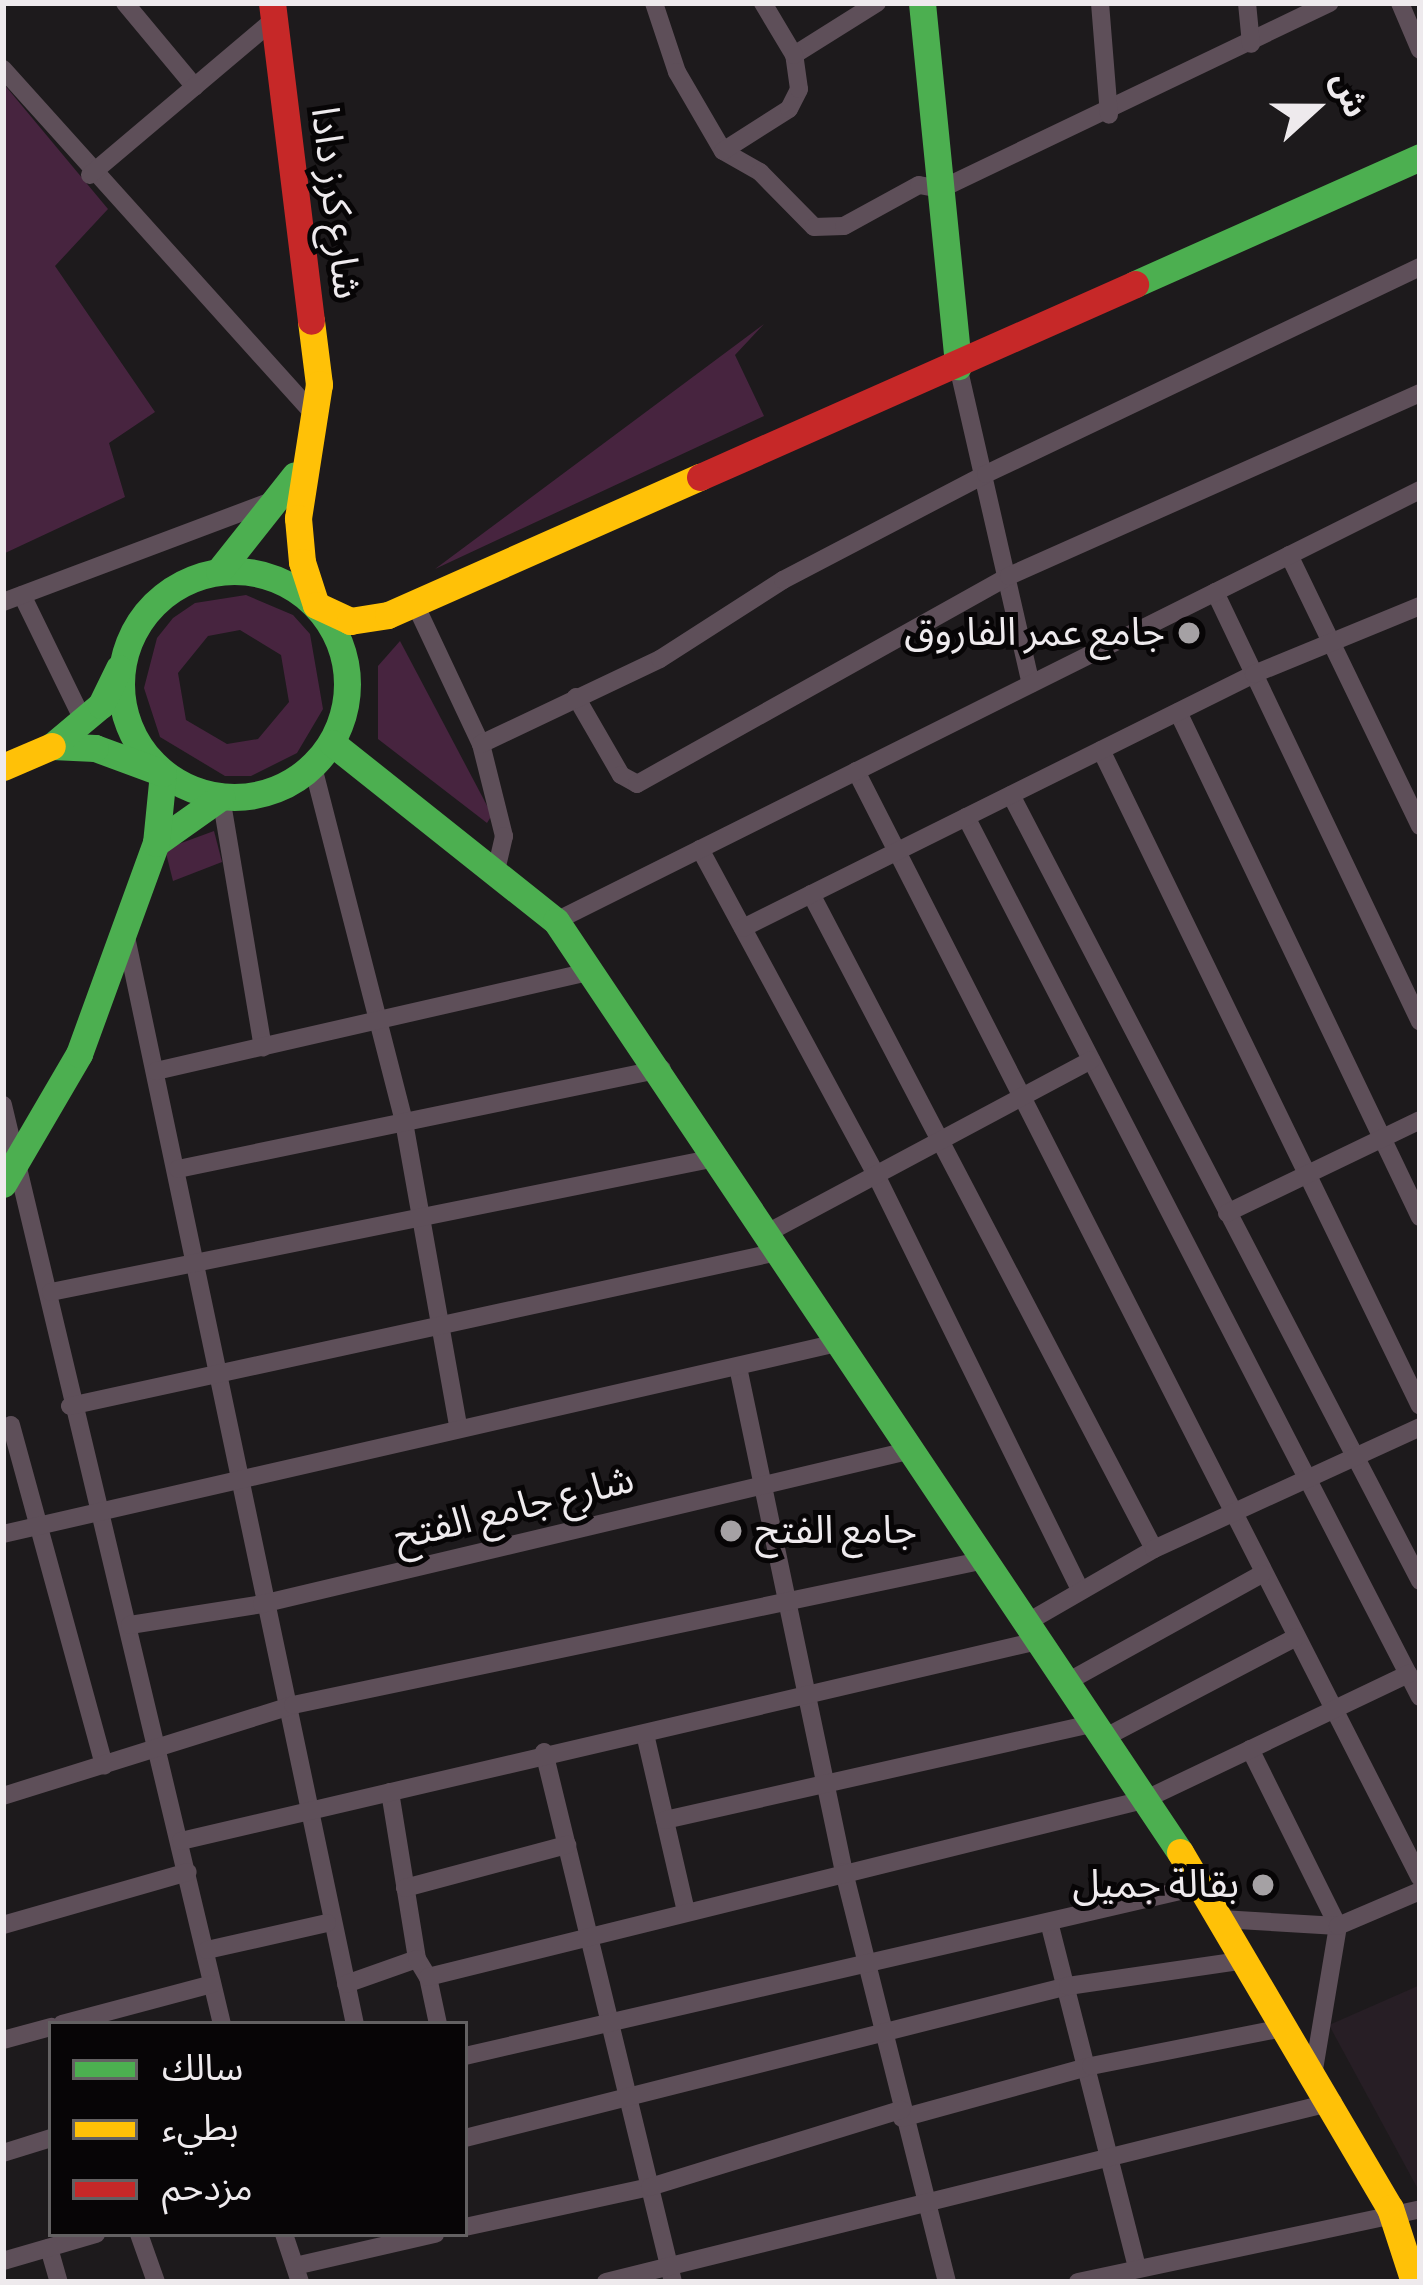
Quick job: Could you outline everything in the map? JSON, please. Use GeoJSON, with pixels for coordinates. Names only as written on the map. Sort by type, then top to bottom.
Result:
{"type":"FeatureCollection","features":[{"type":"Feature","properties":{"kind":"main road"},"geometry":{"type":"LineString","coordinates":[[922,3],[958,366]]}},
{"type":"Feature","properties":{"kind":"main road","name":"شارع كرز دادا"},"geometry":{"type":"LineString","coordinates":[[272,12],[319,384],[314,414]]}},
{"type":"Feature","properties":{"kind":"main road"},"geometry":{"type":"LineString","coordinates":[[218,571],[271,576],[350,621],[388,615],[958,366],[1420,157]]}},
{"type":"Feature","properties":{"kind":"main road"},"geometry":{"type":"LineString","coordinates":[[3,767],[52,746],[85,724],[146,611],[218,571],[289,494],[314,414]]}},
{"type":"Feature","properties":{"kind":"main road"},"geometry":{"type":"LineString","coordinates":[[314,414],[298,518],[316,605],[348,678]]}},
{"type":"Feature","properties":{"kind":"main road"},"geometry":{"type":"LineString","coordinates":[[52,746],[95,748],[221,797],[254,796],[313,767],[332,743],[362,640],[388,615]]}},
{"type":"Feature","properties":{"kind":"main road"},"geometry":{"type":"LineString","coordinates":[[11,1161],[79,1054],[156,843],[164,773],[127,722],[123,659]]}},
{"type":"Feature","properties":{"kind":"main road"},"geometry":{"type":"LineString","coordinates":[[332,743],[556,921],[594,971],[1202,1886],[1283,2028],[1314,2069],[1390,2208],[1406,2280]]}},
{"type":"Feature","properties":{"kind":"main road"},"geometry":{"type":"LineString","coordinates":[[156,843],[221,797]]}},
{"type":"Feature","properties":{"kind":"street"},"geometry":{"type":"LineString","coordinates":[[125,3],[195,87]]}},
{"type":"Feature","properties":{"kind":"street"},"geometry":{"type":"LineString","coordinates":[[654,3],[677,72],[723,152],[760,172],[814,226],[844,226],[919,184],[941,189],[1109,115],[1330,3]]}},
{"type":"Feature","properties":{"kind":"street"},"geometry":{"type":"LineString","coordinates":[[723,152],[789,109],[799,89],[794,55],[763,3]]}},
{"type":"Feature","properties":{"kind":"street"},"geometry":{"type":"LineString","coordinates":[[794,55],[877,3]]}},
{"type":"Feature","properties":{"kind":"street"},"geometry":{"type":"LineString","coordinates":[[1100,3],[1109,115]]}},
{"type":"Feature","properties":{"kind":"street"},"geometry":{"type":"LineString","coordinates":[[1247,3],[1251,44]]}},
{"type":"Feature","properties":{"kind":"street"},"geometry":{"type":"LineString","coordinates":[[1400,3],[1420,50]]}},
{"type":"Feature","properties":{"kind":"street"},"geometry":{"type":"LineString","coordinates":[[90,175],[195,87],[272,12]]}},
{"type":"Feature","properties":{"kind":"street"},"geometry":{"type":"LineString","coordinates":[[3,69],[90,175],[314,414]]}},
{"type":"Feature","properties":{"kind":"street"},"geometry":{"type":"LineString","coordinates":[[481,745],[986,474],[1420,267]]}},
{"type":"Feature","properties":{"kind":"street"},"geometry":{"type":"LineString","coordinates":[[958,366],[1031,684]]}},
{"type":"Feature","properties":{"kind":"street"},"geometry":{"type":"LineString","coordinates":[[576,697],[621,775],[637,784],[1009,576],[1420,393]]}},
{"type":"Feature","properties":{"kind":"street"},"geometry":{"type":"LineString","coordinates":[[556,921],[1420,490]]}},
{"type":"Feature","properties":{"kind":"street"},"geometry":{"type":"LineString","coordinates":[[85,724],[12,598],[289,494]]}},
{"type":"Feature","properties":{"kind":"street"},"geometry":{"type":"LineString","coordinates":[[1288,555],[1420,826]]}},
{"type":"Feature","properties":{"kind":"street"},"geometry":{"type":"LineString","coordinates":[[1215,592],[1420,1022]]}},
{"type":"Feature","properties":{"kind":"street"},"geometry":{"type":"LineString","coordinates":[[415,604],[481,745],[504,836],[495,874]]}},
{"type":"Feature","properties":{"kind":"street"},"geometry":{"type":"LineString","coordinates":[[743,928],[1254,674],[1415,608],[1420,632]]}},
{"type":"Feature","properties":{"kind":"street"},"geometry":{"type":"LineString","coordinates":[[1178,712],[1420,1217]]}},
{"type":"Feature","properties":{"kind":"street"},"geometry":{"type":"LineString","coordinates":[[1101,750],[1420,1406]]}},
{"type":"Feature","properties":{"kind":"street"},"geometry":{"type":"LineString","coordinates":[[313,767],[404,1122],[416,1217],[458,1425]]}},
{"type":"Feature","properties":{"kind":"street"},"geometry":{"type":"LineString","coordinates":[[856,771],[1420,1878]]}},
{"type":"Feature","properties":{"kind":"street"},"geometry":{"type":"LineString","coordinates":[[1011,795],[1420,1581]]}},
{"type":"Feature","properties":{"kind":"street"},"geometry":{"type":"LineString","coordinates":[[221,797],[263,1047]]}},
{"type":"Feature","properties":{"kind":"street"},"geometry":{"type":"LineString","coordinates":[[966,817],[1420,1696]]}},
{"type":"Feature","properties":{"kind":"street"},"geometry":{"type":"LineString","coordinates":[[700,849],[876,1174],[1080,1590]]}},
{"type":"Feature","properties":{"kind":"street"},"geometry":{"type":"LineString","coordinates":[[812,894],[1154,1549]]}},
{"type":"Feature","properties":{"kind":"street"},"geometry":{"type":"LineString","coordinates":[[125,932],[178,1169],[192,1263],[262,1604],[293,1705],[307,1814],[351,2021]]}},
{"type":"Feature","properties":{"kind":"street"},"geometry":{"type":"LineString","coordinates":[[156,1071],[594,971]]}},
{"type":"Feature","properties":{"kind":"street"},"geometry":{"type":"LineString","coordinates":[[70,1406],[437,1326],[776,1242],[876,1174],[1091,1060]]}},
{"type":"Feature","properties":{"kind":"street"},"geometry":{"type":"LineString","coordinates":[[178,1169],[662,1069]]}},
{"type":"Feature","properties":{"kind":"street"},"geometry":{"type":"LineString","coordinates":[[3,1105],[11,1161],[51,1292],[70,1406],[130,1625],[221,2021]]}},
{"type":"Feature","properties":{"kind":"street"},"geometry":{"type":"LineString","coordinates":[[1228,1213],[1420,1120]]}},
{"type":"Feature","properties":{"kind":"street"},"geometry":{"type":"LineString","coordinates":[[51,1292],[720,1157]]}},
{"type":"Feature","properties":{"kind":"street"},"geometry":{"type":"LineString","coordinates":[[3,1534],[96,1506],[841,1342]]}},
{"type":"Feature","properties":{"kind":"street"},"geometry":{"type":"LineString","coordinates":[[738,1366],[813,1691],[844,1872],[901,2114],[929,2198],[947,2282]]}},
{"type":"Feature","properties":{"kind":"street"},"geometry":{"type":"LineString","coordinates":[[11,1425],[104,1766]]}},
{"type":"Feature","properties":{"kind":"street"},"geometry":{"type":"LineString","coordinates":[[181,1841],[307,1814],[544,1752],[645,1734],[1032,1632],[1080,1590],[1154,1549],[1420,1427]]}},
{"type":"Feature","properties":{"kind":"street","name":"شارع جامع الفتح"},"geometry":{"type":"LineString","coordinates":[[130,1625],[262,1604],[912,1450]]}},
{"type":"Feature","properties":{"kind":"street"},"geometry":{"type":"LineString","coordinates":[[3,1796],[293,1705],[985,1560]]}},
{"type":"Feature","properties":{"kind":"street"},"geometry":{"type":"LineString","coordinates":[[1067,1682],[1262,1574]]}},
{"type":"Feature","properties":{"kind":"street"},"geometry":{"type":"LineString","coordinates":[[664,1820],[1097,1731],[1296,1636]]}},
{"type":"Feature","properties":{"kind":"street"},"geometry":{"type":"LineString","coordinates":[[346,1984],[686,1911],[1144,1800],[1408,1674]]}},
{"type":"Feature","properties":{"kind":"street"},"geometry":{"type":"LineString","coordinates":[[645,1734],[686,1911]]}},
{"type":"Feature","properties":{"kind":"street"},"geometry":{"type":"LineString","coordinates":[[1250,1748],[1338,1926],[1314,2069]]}},
{"type":"Feature","properties":{"kind":"street"},"geometry":{"type":"LineString","coordinates":[[544,1752],[671,2275]]}},
{"type":"Feature","properties":{"kind":"street"},"geometry":{"type":"LineString","coordinates":[[390,1792],[405,1888],[437,2021]]}},
{"type":"Feature","properties":{"kind":"street"},"geometry":{"type":"LineString","coordinates":[[405,1888],[567,1845]]}},
{"type":"Feature","properties":{"kind":"street"},"geometry":{"type":"LineString","coordinates":[[3,1925],[188,1873]]}},
{"type":"Feature","properties":{"kind":"street"},"geometry":{"type":"LineString","coordinates":[[468,2055],[1202,1886]]}},
{"type":"Feature","properties":{"kind":"street"},"geometry":{"type":"LineString","coordinates":[[1220,1919],[1338,1926],[1420,1891]]}},
{"type":"Feature","properties":{"kind":"street"},"geometry":{"type":"LineString","coordinates":[[1049,1922],[1090,2066],[1137,2268]]}},
{"type":"Feature","properties":{"kind":"street"},"geometry":{"type":"LineString","coordinates":[[207,1950],[327,1923]]}},
{"type":"Feature","properties":{"kind":"street"},"geometry":{"type":"LineString","coordinates":[[468,2137],[1068,1986],[1246,1960]]}},
{"type":"Feature","properties":{"kind":"street"},"geometry":{"type":"LineString","coordinates":[[73,2021],[212,1984]]}},
{"type":"Feature","properties":{"kind":"street"},"geometry":{"type":"LineString","coordinates":[[3,2040],[48,2028]]}},
{"type":"Feature","properties":{"kind":"street"},"geometry":{"type":"LineString","coordinates":[[468,2226],[650,2187],[901,2114],[1090,2066],[1283,2028]]}},
{"type":"Feature","properties":{"kind":"street"},"geometry":{"type":"LineString","coordinates":[[606,2282],[671,2275],[929,2198],[1113,2158],[1333,2102]]}},
{"type":"Feature","properties":{"kind":"street"},"geometry":{"type":"LineString","coordinates":[[3,2153],[48,2139]]}},
{"type":"Feature","properties":{"kind":"street"},"geometry":{"type":"LineString","coordinates":[[1078,2282],[1390,2208],[1420,2209]]}},
{"type":"Feature","properties":{"kind":"street"},"geometry":{"type":"LineString","coordinates":[[3,2261],[86,2237]]}},
{"type":"Feature","properties":{"kind":"street"},"geometry":{"type":"LineString","coordinates":[[141,2237],[156,2282]]}},
{"type":"Feature","properties":{"kind":"street"},"geometry":{"type":"LineString","coordinates":[[285,2237],[297,2274],[425,2237]]}},
{"type":"Feature","properties":{"kind":"street"},"geometry":{"type":"LineString","coordinates":[[49,2248],[58,2282]]}},
{"type":"Feature","properties":{"kind":"shaded area"},"geometry":{"type":"Polygon","coordinates":[[[3,83],[108,209],[55,266],[155,412],[109,443],[125,497],[3,554],[3,83]]]}},
{"type":"Feature","properties":{"kind":"shaded area"},"geometry":{"type":"Polygon","coordinates":[[[764,324],[735,355],[764,416],[435,569],[764,324]]]}},
{"type":"Feature","properties":{"kind":"shaded area"},"geometry":{"type":"Polygon","coordinates":[[[246,595],[293,615],[310,634],[323,709],[297,753],[251,776],[225,776],[160,737],[144,688],[157,638],[173,618],[195,603],[246,595]],[[240,630],[208,636],[178,673],[186,720],[227,744],[258,739],[289,702],[281,655],[240,630]]]}},
{"type":"Feature","properties":{"kind":"shaded area"},"geometry":{"type":"Polygon","coordinates":[[[400,641],[492,815],[487,823],[378,739],[378,666],[400,641]]]}},
{"type":"Feature","properties":{"kind":"shaded area"},"geometry":{"type":"Polygon","coordinates":[[[214,831],[222,862],[173,881],[165,849],[214,831]]]}},
{"type":"Feature","properties":{"kind":"shaded area"},"geometry":{"type":"Polygon","coordinates":[[[1420,1985],[1420,2191],[1419,2191],[1329,2025],[1420,1985]]]}},
{"type":"Feature","properties":{"kind":"traffic: fast"},"geometry":{"type":"LineString","coordinates":[[922,3],[958,366]]}},
{"type":"Feature","properties":{"kind":"traffic: fast"},"geometry":{"type":"LineString","coordinates":[[1135,284],[1420,157]]}},
{"type":"Feature","properties":{"kind":"traffic: fast"},"geometry":{"type":"LineString","coordinates":[[219,571],[295,475]]}},
{"type":"Feature","properties":{"kind":"traffic: fast"},"geometry":{"type":"LineString","coordinates":[[234,571],[277,579],[314,604],[339,641],[347,684],[339,727],[314,764],[277,789],[234,797],[191,789],[154,764],[129,727],[121,684],[129,641],[154,604],[191,579],[234,571]]}},
{"type":"Feature","properties":{"kind":"traffic: fast"},"geometry":{"type":"LineString","coordinates":[[3,1184],[79,1054],[156,843],[163,773],[95,748],[52,746],[101,705],[119,668]]}},
{"type":"Feature","properties":{"kind":"traffic: fast"},"geometry":{"type":"LineString","coordinates":[[332,743],[556,921],[1180,1852]]}},
{"type":"Feature","properties":{"kind":"traffic: fast"},"geometry":{"type":"LineString","coordinates":[[156,843],[221,797]]}},
{"type":"Feature","properties":{"kind":"traffic: slow"},"geometry":{"type":"LineString","coordinates":[[311,321],[319,384],[298,518],[302,562],[316,605],[350,621],[388,615],[700,477]]}},
{"type":"Feature","properties":{"kind":"traffic: slow"},"geometry":{"type":"LineString","coordinates":[[3,767],[52,746]]}},
{"type":"Feature","properties":{"kind":"traffic: slow"},"geometry":{"type":"LineString","coordinates":[[1180,1852],[1390,2208],[1414,2282]]}},
{"type":"Feature","properties":{"kind":"traffic: jam"},"geometry":{"type":"LineString","coordinates":[[272,3],[311,321]]}},
{"type":"Feature","properties":{"kind":"traffic: jam"},"geometry":{"type":"LineString","coordinates":[[700,477],[1135,284]]}},
{"type":"Feature","properties":{"kind":"place","name":"جامع عمر الفاروق"},"geometry":{"type":"Point","coordinates":[1189,633]}},
{"type":"Feature","properties":{"kind":"place","name":"جامع الفتح"},"geometry":{"type":"Point","coordinates":[731,1531]}},
{"type":"Feature","properties":{"kind":"place","name":"بقالة جميل"},"geometry":{"type":"Point","coordinates":[1263,1885]}}]}
